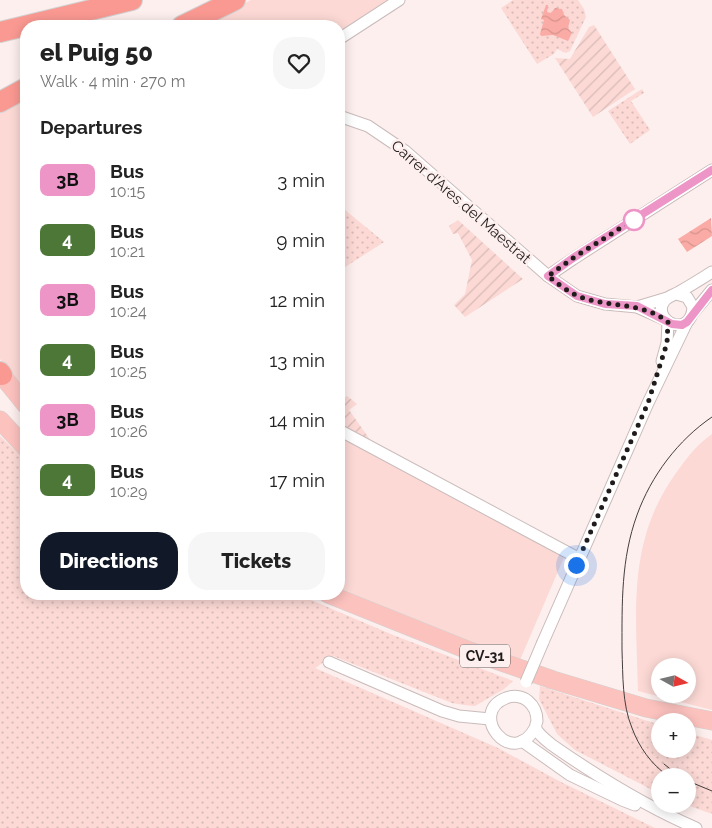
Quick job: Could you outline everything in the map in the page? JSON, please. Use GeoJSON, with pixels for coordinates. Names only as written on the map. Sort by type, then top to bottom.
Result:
{"type":"FeatureCollection","features":[{"type":"Feature","properties":{"kind":"highway"},"geometry":{"type":"LineString","coordinates":[[50,20],[132,0]]}},
{"type":"Feature","properties":{"kind":"highway"},"geometry":{"type":"LineString","coordinates":[[198,20],[235,0]]}},
{"type":"Feature","properties":{"kind":"highway"},"geometry":{"type":"LineString","coordinates":[[0,32],[20,27]]}},
{"type":"Feature","properties":{"kind":"highway"},"geometry":{"type":"LineString","coordinates":[[0,102],[20,91]]}},
{"type":"Feature","properties":{"kind":"main road"},"geometry":{"type":"LineString","coordinates":[[0,373],[20,398]]}},
{"type":"Feature","properties":{"kind":"main road"},"geometry":{"type":"LineString","coordinates":[[0,420],[20,442]]}},
{"type":"Feature","properties":{"kind":"main road","name":"CV-31"},"geometry":{"type":"LineString","coordinates":[[343,600],[470,651],[553,680],[646,708],[712,722]]}},
{"type":"Feature","properties":{"kind":"main road"},"geometry":{"type":"LineString","coordinates":[[646,708],[655,713]]}},
{"type":"Feature","properties":{"kind":"main road"},"geometry":{"type":"LineString","coordinates":[[696,728],[712,733]]}},
{"type":"Feature","properties":{"kind":"street"},"geometry":{"type":"LineString","coordinates":[[345,35],[399,0]]}},
{"type":"Feature","properties":{"kind":"street","name":"Carrer d'Ares del Maestrat"},"geometry":{"type":"LineString","coordinates":[[345,118],[368,126],[405,151],[548,276],[577,296],[605,304],[637,306],[671,296],[712,272]]}},
{"type":"Feature","properties":{"kind":"street"},"geometry":{"type":"LineString","coordinates":[[548,276],[573,258],[712,170]]}},
{"type":"Feature","properties":{"kind":"street"},"geometry":{"type":"LineString","coordinates":[[667,321],[677,325],[690,318],[712,290]]}},
{"type":"Feature","properties":{"kind":"street"},"geometry":{"type":"LineString","coordinates":[[507,697],[514,696],[528,701],[536,713],[535,728],[528,738],[515,743],[500,738],[495,733],[490,719],[495,705],[507,697],[516,692],[526,682],[578,558],[648,403],[690,318],[693,307],[687,297],[671,296],[662,308],[667,321],[667,343],[648,403]]}},
{"type":"Feature","properties":{"kind":"street","name":"Carrer d'Ares del Maestrat"},"geometry":{"type":"LineString","coordinates":[[637,306],[667,321]]}},
{"type":"Feature","properties":{"kind":"street"},"geometry":{"type":"LineString","coordinates":[[345,433],[578,558]]}},
{"type":"Feature","properties":{"kind":"street"},"geometry":{"type":"LineString","coordinates":[[329,662],[442,711],[459,716],[490,719]]}},
{"type":"Feature","properties":{"kind":"street"},"geometry":{"type":"LineString","coordinates":[[526,682],[528,701]]}},
{"type":"Feature","properties":{"kind":"street"},"geometry":{"type":"LineString","coordinates":[[535,728],[552,745],[626,794],[696,828]]}},
{"type":"Feature","properties":{"kind":"street"},"geometry":{"type":"LineString","coordinates":[[522,741],[570,775],[622,800],[667,815]]}},
{"type":"Feature","properties":{"kind":"shaded area"},"geometry":{"type":"Polygon","coordinates":[[[251,0],[395,0],[345,31],[345,20],[213,20],[251,0]]]}},
{"type":"Feature","properties":{"kind":"shaded area"},"geometry":{"type":"Polygon","coordinates":[[[513,0],[578,0],[584,9],[586,17],[570,51],[566,53],[557,49],[554,54],[537,64],[501,8],[513,0]]]}},
{"type":"Feature","properties":{"kind":"shaded area"},"geometry":{"type":"Polygon","coordinates":[[[594,25],[635,89],[593,117],[555,58],[570,59],[589,27],[594,25]]]}},
{"type":"Feature","properties":{"kind":"shaded area"},"geometry":{"type":"Polygon","coordinates":[[[642,89],[644,93],[631,101],[650,130],[630,144],[608,111],[642,89]]]}},
{"type":"Feature","properties":{"kind":"shaded area"},"geometry":{"type":"Polygon","coordinates":[[[20,99],[20,387],[0,359],[0,111],[20,99]]]}},
{"type":"Feature","properties":{"kind":"shaded area"},"geometry":{"type":"Polygon","coordinates":[[[345,210],[384,242],[345,267],[345,210]]]}},
{"type":"Feature","properties":{"kind":"shaded area"},"geometry":{"type":"Polygon","coordinates":[[[458,220],[523,279],[465,317],[454,305],[465,294],[472,260],[458,233],[453,234],[449,226],[458,220]]]}},
{"type":"Feature","properties":{"kind":"shaded area"},"geometry":{"type":"Polygon","coordinates":[[[347,396],[357,404],[349,410],[371,441],[345,427],[345,398],[347,396]]]}},
{"type":"Feature","properties":{"kind":"shaded area"},"geometry":{"type":"Polygon","coordinates":[[[345,434],[565,555],[520,660],[471,644],[345,593],[345,434]]]}},
{"type":"Feature","properties":{"kind":"shaded area"},"geometry":{"type":"Polygon","coordinates":[[[712,434],[712,710],[685,703],[696,703],[696,658],[651,658],[651,694],[638,691],[636,605],[642,551],[649,524],[660,499],[676,473],[701,443],[712,434]]]}},
{"type":"Feature","properties":{"kind":"shaded area"},"geometry":{"type":"Polygon","coordinates":[[[0,436],[20,455],[20,600],[311,600],[393,635],[513,681],[504,689],[475,706],[452,703],[333,656],[315,668],[498,748],[561,782],[655,828],[0,828],[0,436]]]}},
{"type":"Feature","properties":{"kind":"shaded area"},"geometry":{"type":"Polygon","coordinates":[[[540,686],[651,722],[651,758],[696,758],[696,735],[712,740],[712,814],[696,808],[696,768],[651,768],[651,789],[575,750],[557,734],[539,699],[540,686]]]}},
{"type":"Feature","properties":{"kind":"water"},"geometry":{"type":"Polygon","coordinates":[[[546,5],[548,5],[547,12],[551,13],[555,8],[562,9],[564,15],[570,20],[568,28],[572,33],[568,41],[553,35],[541,36],[544,20],[541,19],[546,5]]]}},
{"type":"Feature","properties":{"kind":"water"},"geometry":{"type":"Polygon","coordinates":[[[711,218],[712,236],[687,252],[678,239],[711,218]]]}},
{"type":"Feature","properties":{"kind":"tram line"},"geometry":{"type":"LineString","coordinates":[[658,768],[651,761],[638,742],[626,709],[622,650],[625,565],[637,515],[650,486],[677,448],[712,417]]}},
{"type":"Feature","properties":{"kind":"tram line"},"geometry":{"type":"LineString","coordinates":[[664,764],[669,768]]}},
{"type":"Feature","properties":{"kind":"tram line"},"geometry":{"type":"LineString","coordinates":[[696,784],[712,791]]}},
{"type":"Feature","properties":{"kind":"bus line","name":"3B"},"geometry":{"type":"LineString","coordinates":[[712,170],[573,258],[548,276],[577,296],[605,304],[637,306],[677,325],[682,325],[691,318],[712,290]]}},
{"type":"Feature","properties":{"kind":"route"},"geometry":{"type":"LineString","coordinates":[[576,565],[648,403],[667,343],[668,322],[637,306],[605,304],[577,296],[548,276],[638,217],[634,220]]}}]}
